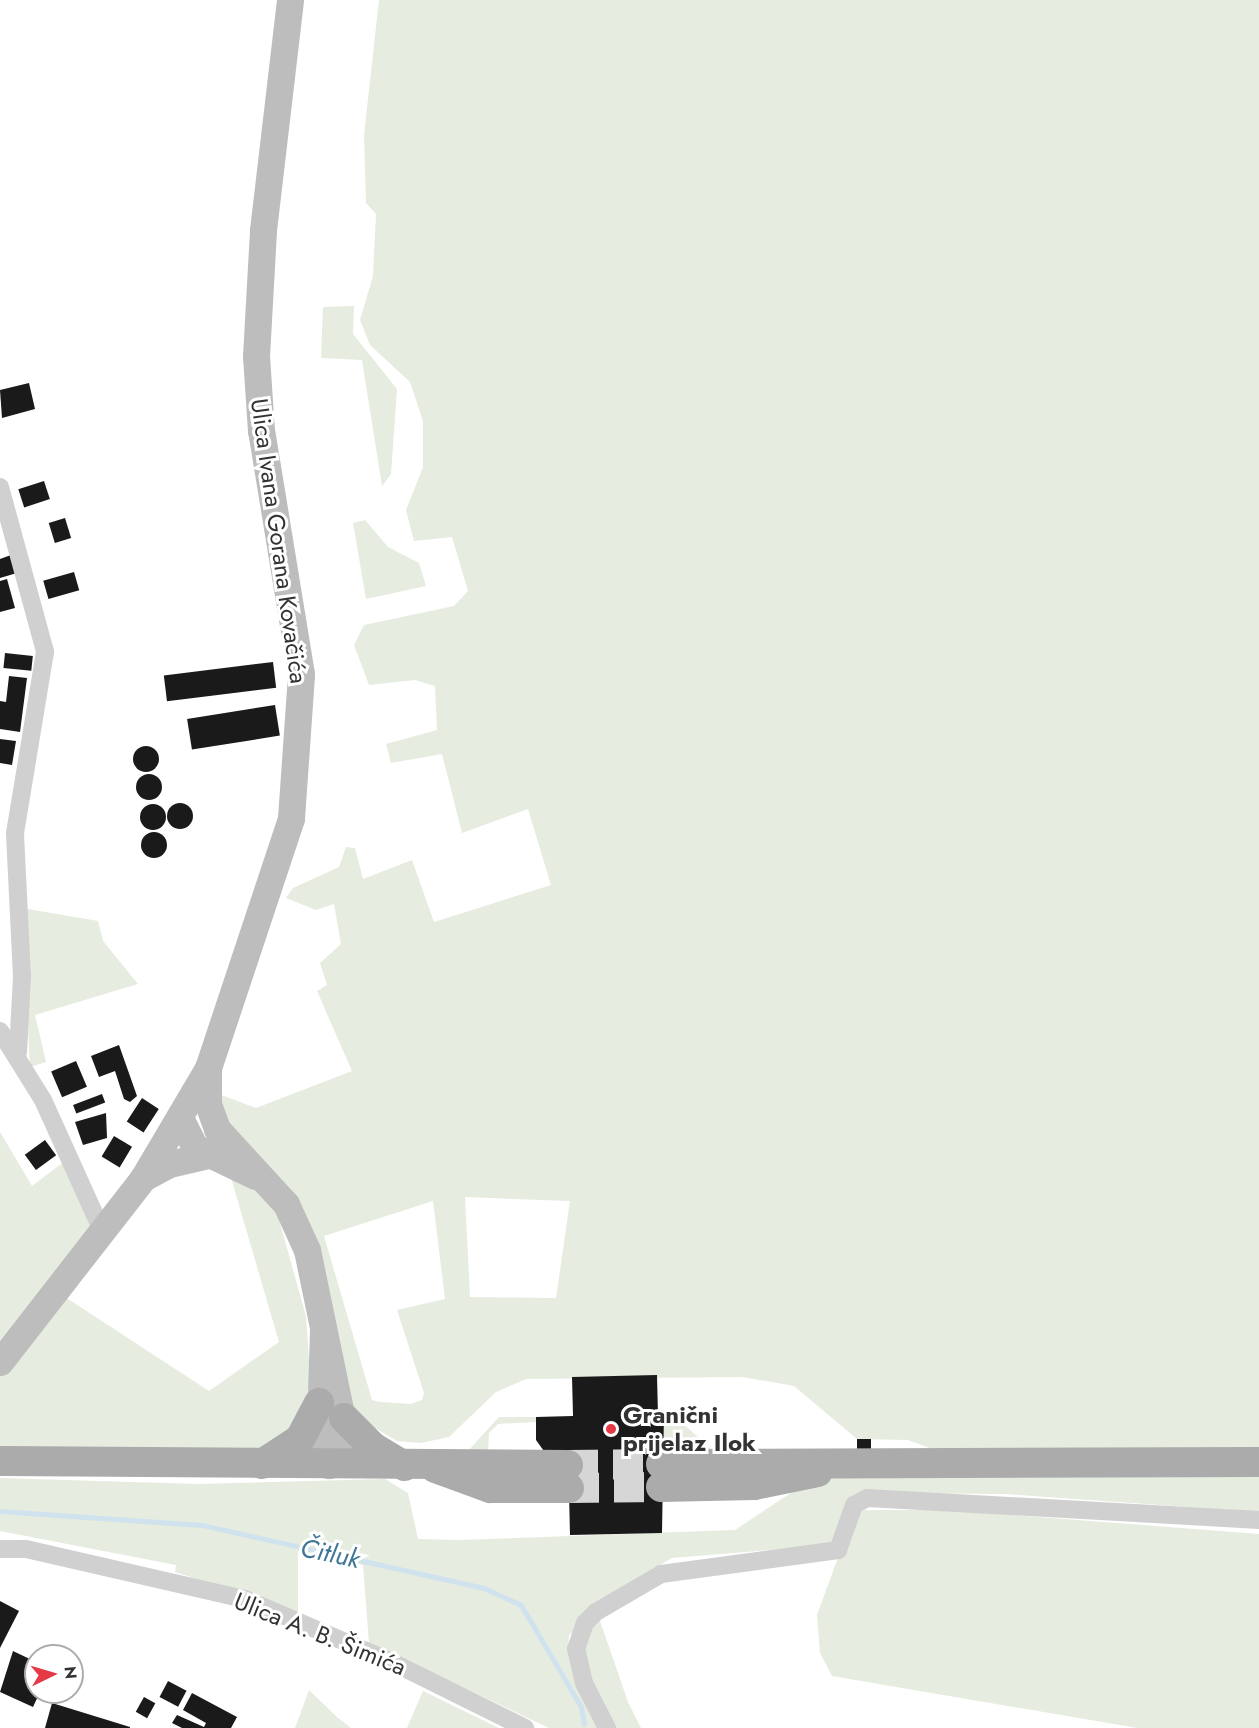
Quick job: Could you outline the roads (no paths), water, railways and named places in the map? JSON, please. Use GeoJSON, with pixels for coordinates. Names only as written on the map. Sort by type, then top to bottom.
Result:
{"type":"FeatureCollection","features":[{"type":"Feature","properties":{"kind":"main road","name":"Ulica Ivana Gorana Kovačića"},"geometry":{"type":"LineString","coordinates":[[0,1362],[103,1233],[143,1178],[208,1068],[291,818],[298,766],[301,674],[261,431],[256,356],[263,230],[290,0]]}},
{"type":"Feature","properties":{"kind":"main road"},"geometry":{"type":"LineString","coordinates":[[208,1068],[208,1104],[217,1129],[273,1188],[307,1250],[323,1329],[331,1410],[344,1445],[329,1465]]}},
{"type":"Feature","properties":{"kind":"main road"},"geometry":{"type":"LineString","coordinates":[[180,1118],[217,1129]]}},
{"type":"Feature","properties":{"kind":"main road"},"geometry":{"type":"LineString","coordinates":[[180,1118],[195,1147],[273,1188]]}},
{"type":"Feature","properties":{"kind":"main road"},"geometry":{"type":"LineString","coordinates":[[143,1178],[169,1164],[208,1155]]}},
{"type":"Feature","properties":{"kind":"main road"},"geometry":{"type":"LineString","coordinates":[[262,1464],[300,1439],[331,1410]]}},
{"type":"Feature","properties":{"kind":"main road"},"geometry":{"type":"LineString","coordinates":[[331,1410],[373,1448],[413,1465],[490,1488],[569,1476]]}},
{"type":"Feature","properties":{"kind":"main road"},"geometry":{"type":"LineString","coordinates":[[1,1461],[413,1465]]}},
{"type":"Feature","properties":{"kind":"main road"},"geometry":{"type":"LineString","coordinates":[[661,1475],[843,1462],[1259,1462]]}},
{"type":"Feature","properties":{"kind":"street"},"geometry":{"type":"LineString","coordinates":[[0,487],[45,652],[15,834],[21,965],[18,1053]]}},
{"type":"Feature","properties":{"kind":"street"},"geometry":{"type":"LineString","coordinates":[[0,1031],[18,1053],[72,1157],[103,1233]]}},
{"type":"Feature","properties":{"kind":"street"},"geometry":{"type":"LineString","coordinates":[[607,1728],[584,1683],[576,1649],[578,1636],[596,1612],[660,1574],[838,1550],[854,1505],[867,1498],[1259,1520]]}},
{"type":"Feature","properties":{"kind":"street","name":"Ulica A. B. Šimića"},"geometry":{"type":"LineString","coordinates":[[0,1549],[26,1549],[245,1599],[390,1661],[525,1728]]}},
{"type":"Feature","properties":{"kind":"waterway","name":"Čitluk"},"geometry":{"type":"LineString","coordinates":[[0,1511],[202,1525],[484,1588],[521,1605],[581,1707],[584,1724]]}},
{"type":"Feature","properties":{"kind":"tunnel"},"geometry":{"type":"LineString","coordinates":[[568,1465],[661,1464]]}},
{"type":"Feature","properties":{"kind":"tunnel"},"geometry":{"type":"LineString","coordinates":[[569,1488],[661,1487]]}},
{"type":"Feature","properties":{"kind":"place","name":"Granični prijelaz Ilok"},"geometry":{"type":"Point","coordinates":[611,1429]}}]}
